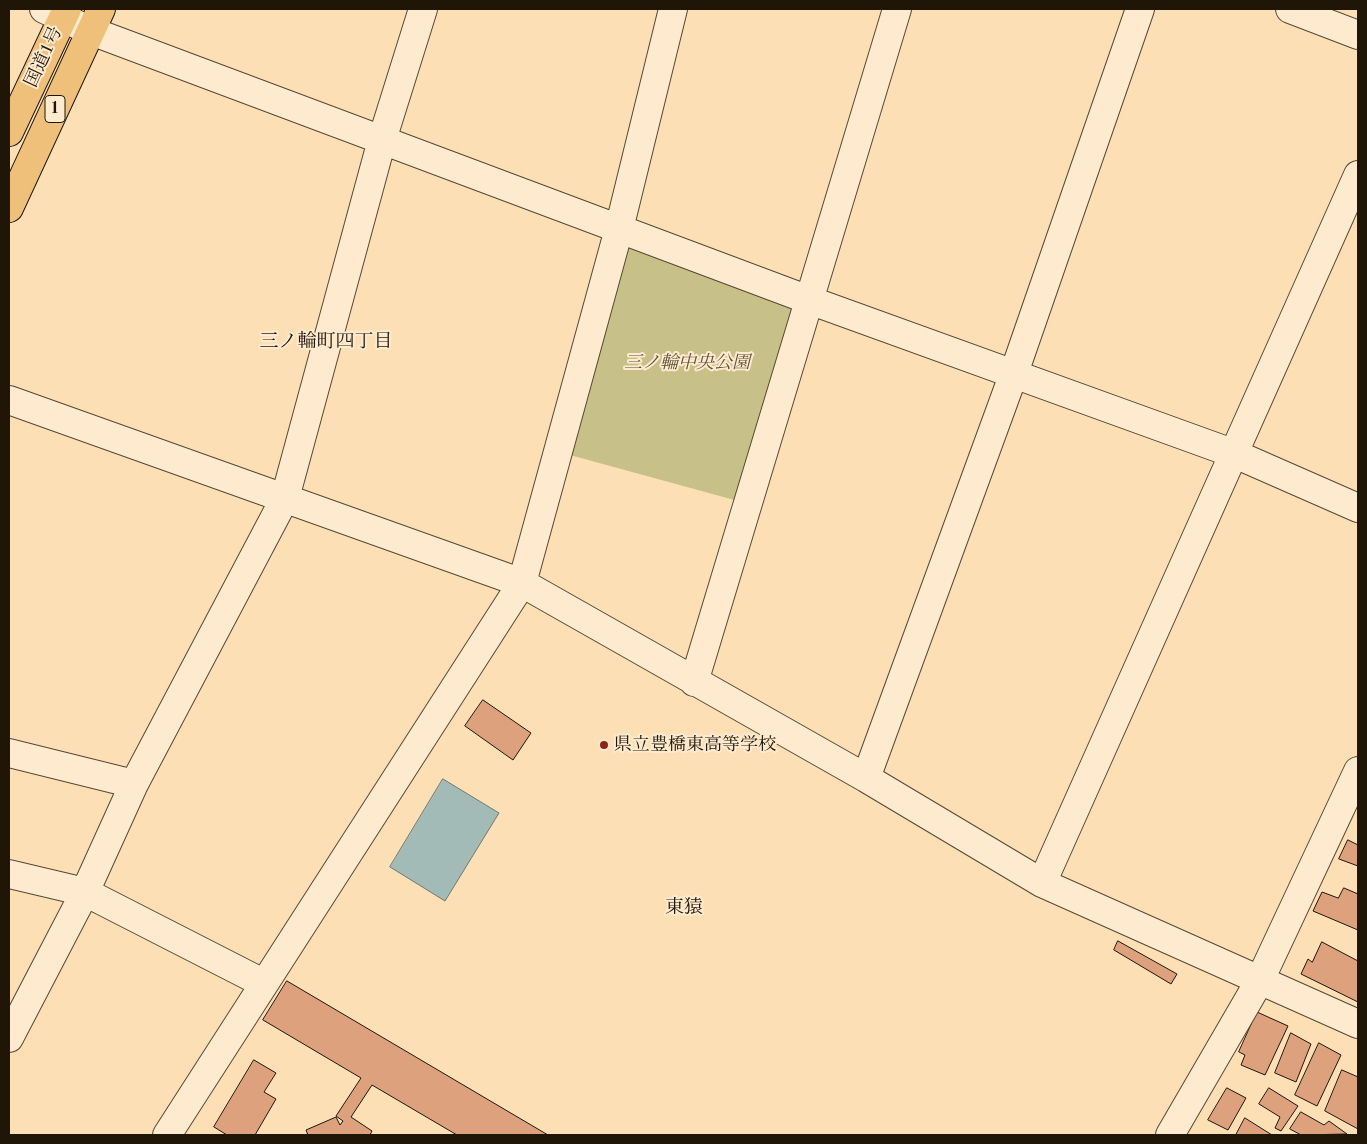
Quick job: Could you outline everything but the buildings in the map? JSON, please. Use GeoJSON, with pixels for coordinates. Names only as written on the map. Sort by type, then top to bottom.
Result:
{"type":"FeatureCollection","features":[{"type":"Feature","properties":{"kind":"highway","name":"国道1号"},"geometry":{"type":"LineString","coordinates":[[9,132],[58,12]]}},
{"type":"Feature","properties":{"kind":"highway","name":"国道1号"},"geometry":{"type":"LineString","coordinates":[[9,208],[96,20]]}},
{"type":"Feature","properties":{"kind":"street"},"geometry":{"type":"LineString","coordinates":[[9,1038],[85,892],[134,784],[285,498],[382,140],[423,9]]}},
{"type":"Feature","properties":{"kind":"street"},"geometry":{"type":"LineString","coordinates":[[167,1135],[522,583],[619,229],[674,9]]}},
{"type":"Feature","properties":{"kind":"street"},"geometry":{"type":"LineString","coordinates":[[694,682],[897,9]]}},
{"type":"Feature","properties":{"kind":"street"},"geometry":{"type":"LineString","coordinates":[[866,778],[1014,372],[1140,9]]}},
{"type":"Feature","properties":{"kind":"street"},"geometry":{"type":"LineString","coordinates":[[1290,9],[1358,34]]}},
{"type":"Feature","properties":{"kind":"street"},"geometry":{"type":"LineString","coordinates":[[58,12],[96,20],[382,140],[809,300],[1014,372],[1235,454],[1358,508]]}},
{"type":"Feature","properties":{"kind":"street"},"geometry":{"type":"LineString","coordinates":[[1042,883],[1358,175]]}},
{"type":"Feature","properties":{"kind":"street"},"geometry":{"type":"LineString","coordinates":[[9,400],[522,583],[866,778],[1042,883],[1358,1024]]}},
{"type":"Feature","properties":{"kind":"street"},"geometry":{"type":"LineString","coordinates":[[9,752],[134,784]]}},
{"type":"Feature","properties":{"kind":"street"},"geometry":{"type":"LineString","coordinates":[[1170,1135],[1260,980],[1358,771]]}},
{"type":"Feature","properties":{"kind":"street"},"geometry":{"type":"LineString","coordinates":[[9,874],[85,892],[264,983]]}},
{"type":"Feature","properties":{"kind":"green space","name":"三ノ輪中央公園"},"geometry":{"type":"Polygon","coordinates":[[[630,246],[799,311],[738,501],[570,455],[622,252],[630,246]]]}},
{"type":"Feature","properties":{"kind":"water"},"geometry":{"type":"Polygon","coordinates":[[[443,779],[499,813],[445,901],[390,867],[443,779]]]}},
{"type":"Feature","properties":{"kind":"place","name":"県立豊橋東高等学校"},"geometry":{"type":"Point","coordinates":[604,745]}},
{"type":"Feature","properties":{"kind":"district","name":"三ノ輪町四丁目"},"geometry":{"type":"Point","coordinates":[326,342]}},
{"type":"Feature","properties":{"kind":"district","name":"東猿"},"geometry":{"type":"Point","coordinates":[684,908]}}]}
